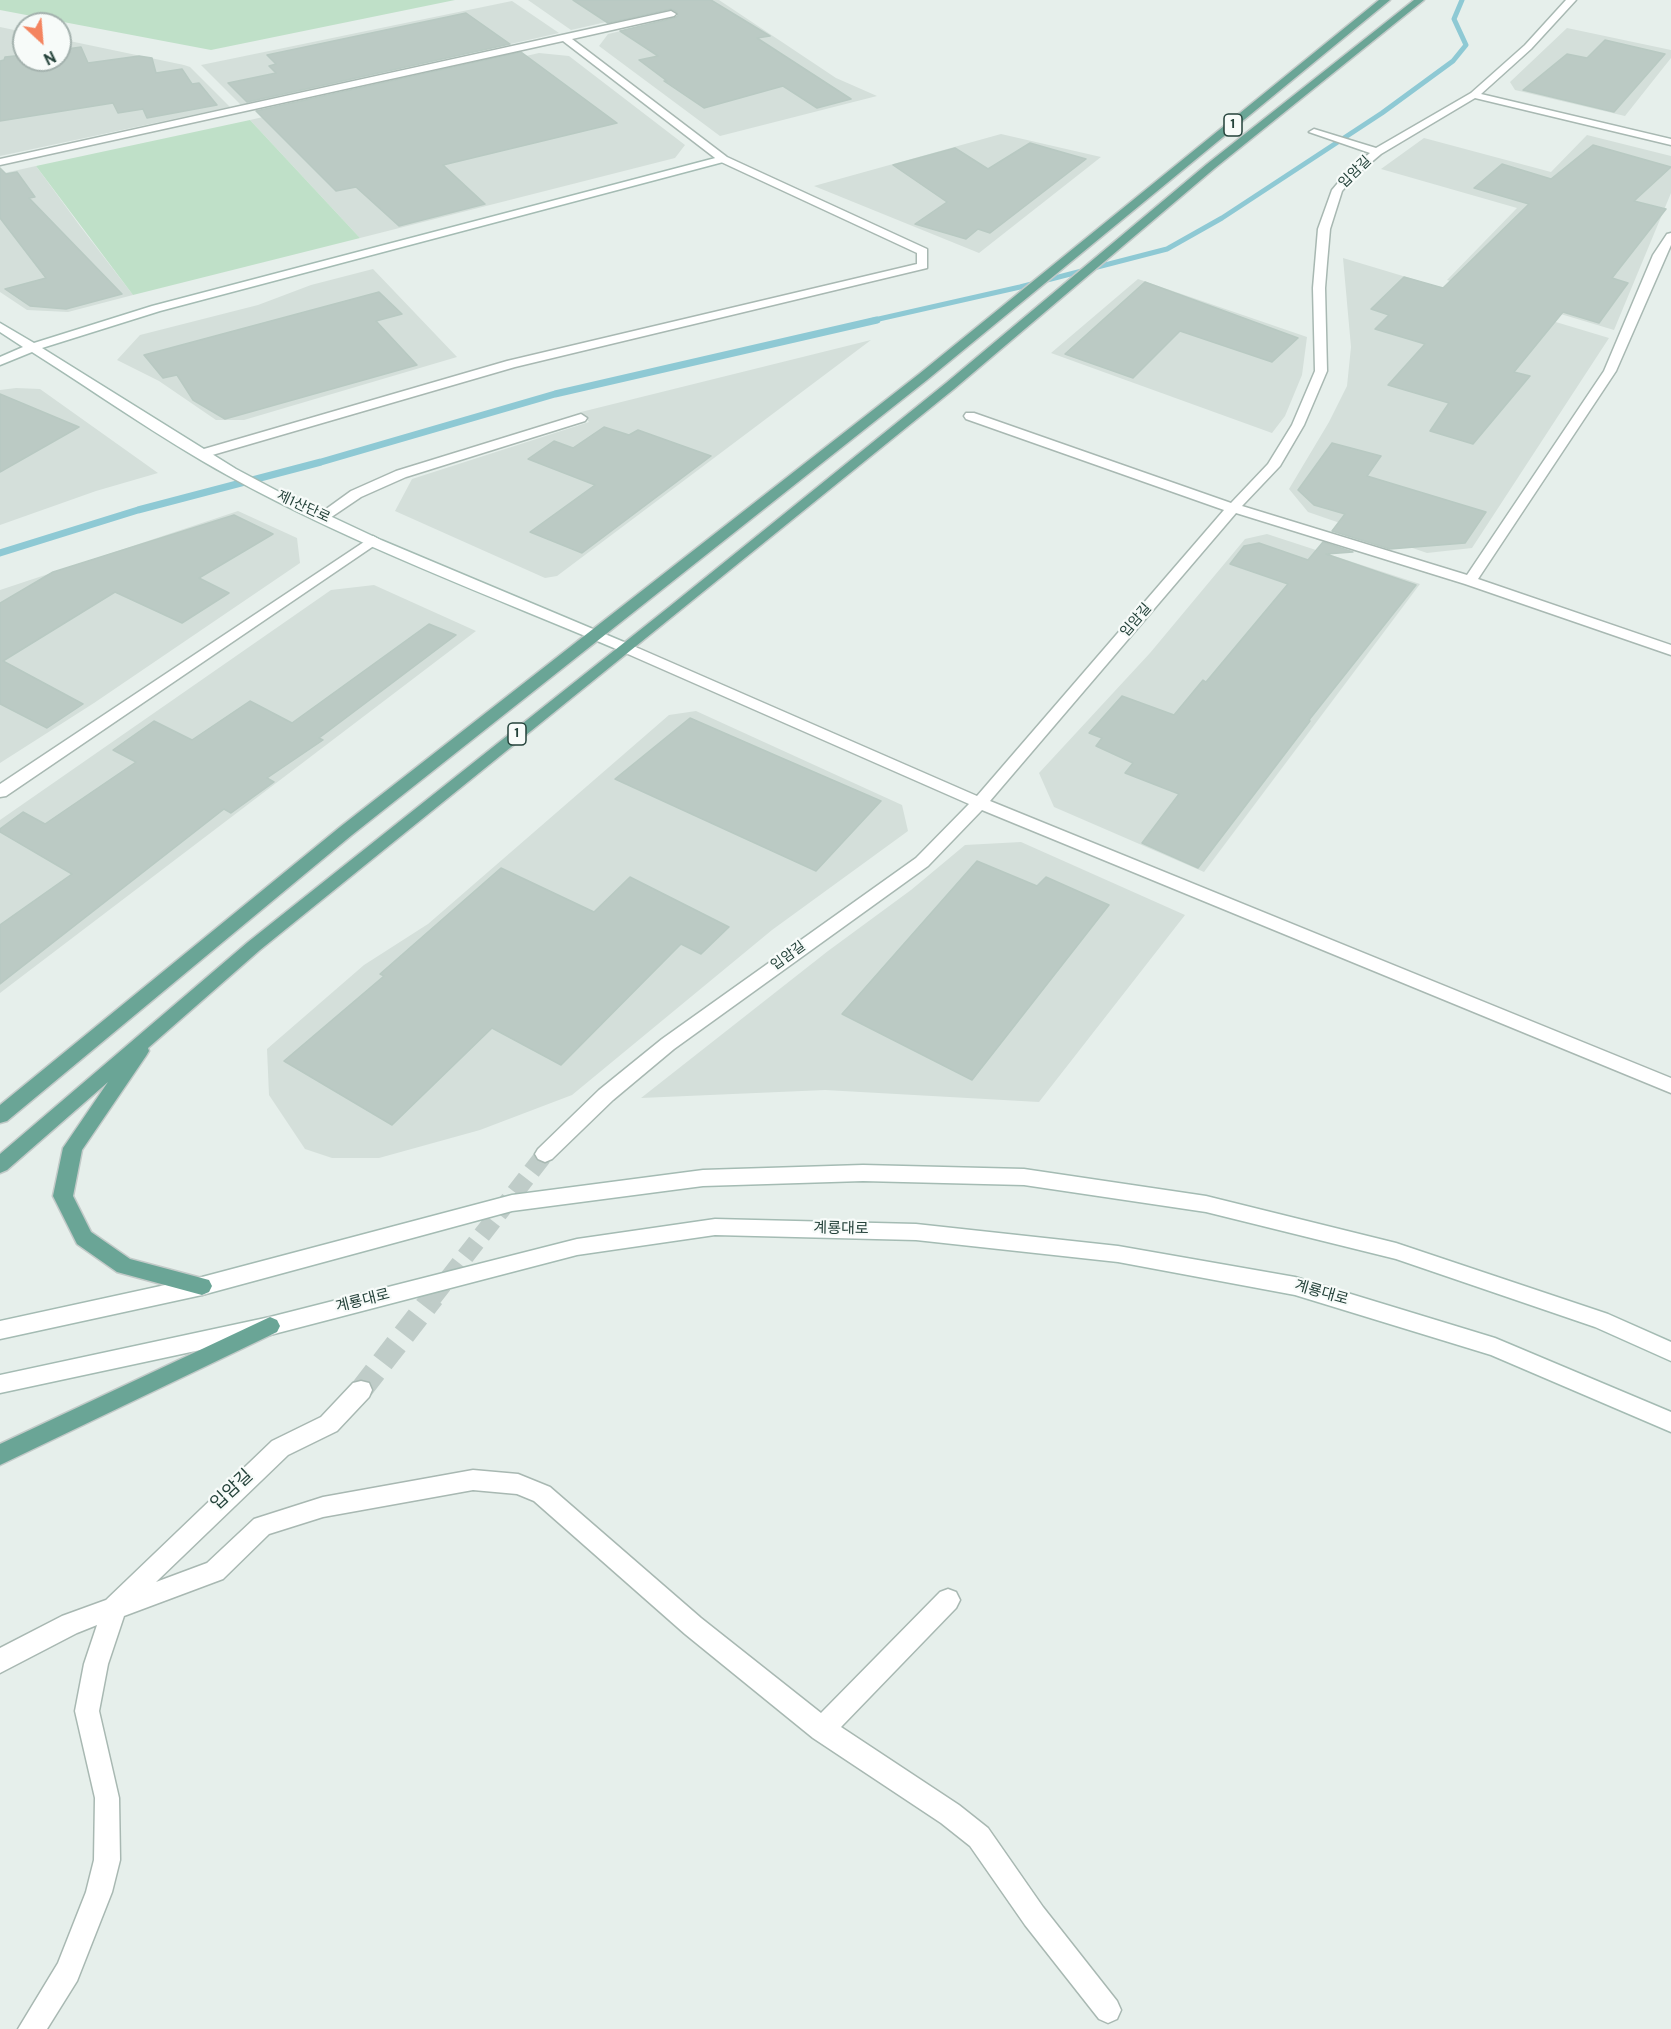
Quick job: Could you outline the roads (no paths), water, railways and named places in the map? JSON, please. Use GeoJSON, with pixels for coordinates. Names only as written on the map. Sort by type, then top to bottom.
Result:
{"type":"FeatureCollection","features":[{"type":"Feature","properties":{"kind":"main road","name":"1"},"geometry":{"type":"LineString","coordinates":[[0,1116],[337,838],[987,325],[1385,0]]}},
{"type":"Feature","properties":{"kind":"main road","name":"1"},"geometry":{"type":"LineString","coordinates":[[0,1164],[157,1028],[398,829],[931,401],[1211,166],[1420,0]]}},
{"type":"Feature","properties":{"kind":"main road"},"geometry":{"type":"LineString","coordinates":[[157,1028],[73,1148],[63,1196],[84,1238],[124,1266],[202,1286]]}},
{"type":"Feature","properties":{"kind":"main road"},"geometry":{"type":"LineString","coordinates":[[0,1455],[270,1326]]}},
{"type":"Feature","properties":{"kind":"street","name":"입암길"},"geometry":{"type":"LineString","coordinates":[[545,1154],[606,1095],[668,1044],[922,862],[980,803],[1023,750],[1141,617],[1233,508],[1273,466],[1298,425],[1321,371],[1319,288],[1324,229],[1337,190],[1351,174],[1377,152],[1474,95],[1528,48],[1571,0]]}},
{"type":"Feature","properties":{"kind":"street"},"geometry":{"type":"LineString","coordinates":[[0,162],[671,14]]}},
{"type":"Feature","properties":{"kind":"street"},"geometry":{"type":"LineString","coordinates":[[202,454],[511,364],[923,266],[923,251],[723,159],[565,38]]}},
{"type":"Feature","properties":{"kind":"street"},"geometry":{"type":"LineString","coordinates":[[1474,95],[1671,142]]}},
{"type":"Feature","properties":{"kind":"street"},"geometry":{"type":"LineString","coordinates":[[1314,132],[1377,152]]}},
{"type":"Feature","properties":{"kind":"street"},"geometry":{"type":"LineString","coordinates":[[0,361],[29,348],[95,326],[276,276],[723,159]]}},
{"type":"Feature","properties":{"kind":"street"},"geometry":{"type":"LineString","coordinates":[[1470,581],[1610,371],[1659,255],[1671,236]]}},
{"type":"Feature","properties":{"kind":"street","name":"제1산단로"},"geometry":{"type":"LineString","coordinates":[[0,327],[29,348],[231,472],[321,517],[980,803],[1671,1086]]}},
{"type":"Feature","properties":{"kind":"street"},"geometry":{"type":"LineString","coordinates":[[970,416],[1233,508],[1470,581],[1671,650]]}},
{"type":"Feature","properties":{"kind":"street"},"geometry":{"type":"LineString","coordinates":[[321,517],[356,494],[401,474],[581,418]]}},
{"type":"Feature","properties":{"kind":"street"},"geometry":{"type":"LineString","coordinates":[[0,792],[373,540]]}},
{"type":"Feature","properties":{"kind":"street"},"geometry":{"type":"LineString","coordinates":[[0,1329],[202,1286],[523,1201],[703,1178],[863,1173],[1024,1177],[1206,1204],[1396,1251],[1601,1320],[1671,1352]]}},
{"type":"Feature","properties":{"kind":"street","name":"계룡대로"},"geometry":{"type":"LineString","coordinates":[[0,1384],[270,1326],[588,1246],[715,1227],[916,1232],[1118,1254],[1295,1286],[1495,1347],[1671,1422]]}},
{"type":"Feature","properties":{"kind":"street","name":"입암길"},"geometry":{"type":"LineString","coordinates":[[115,1606],[280,1448],[329,1424],[361,1390]]}},
{"type":"Feature","properties":{"kind":"street"},"geometry":{"type":"LineString","coordinates":[[0,1661],[70,1624],[215,1571],[262,1526],[313,1510],[473,1480],[518,1484],[542,1494],[693,1626],[822,1729],[950,1814],[979,1837],[1034,1916],[1108,2010]]}},
{"type":"Feature","properties":{"kind":"street"},"geometry":{"type":"LineString","coordinates":[[822,1729],[948,1600]]}},
{"type":"Feature","properties":{"kind":"street"},"geometry":{"type":"LineString","coordinates":[[31,2029],[68,1972],[99,1892],[107,1860],[106,1798],[87,1712],[96,1664],[115,1606]]}},
{"type":"Feature","properties":{"kind":"waterway"},"geometry":{"type":"LineString","coordinates":[[870,321],[1020,287],[1167,249],[1222,218],[1382,113],[1453,61],[1466,45],[1454,19],[1462,0]]}},
{"type":"Feature","properties":{"kind":"waterway"},"geometry":{"type":"LineString","coordinates":[[0,553],[138,510],[321,462],[555,394],[877,320]]}},
{"type":"Feature","properties":{"kind":"tunnel"},"geometry":{"type":"LineString","coordinates":[[432,1299],[545,1154]]}},
{"type":"Feature","properties":{"kind":"tunnel"},"geometry":{"type":"LineString","coordinates":[[361,1390],[433,1297]]}}]}
